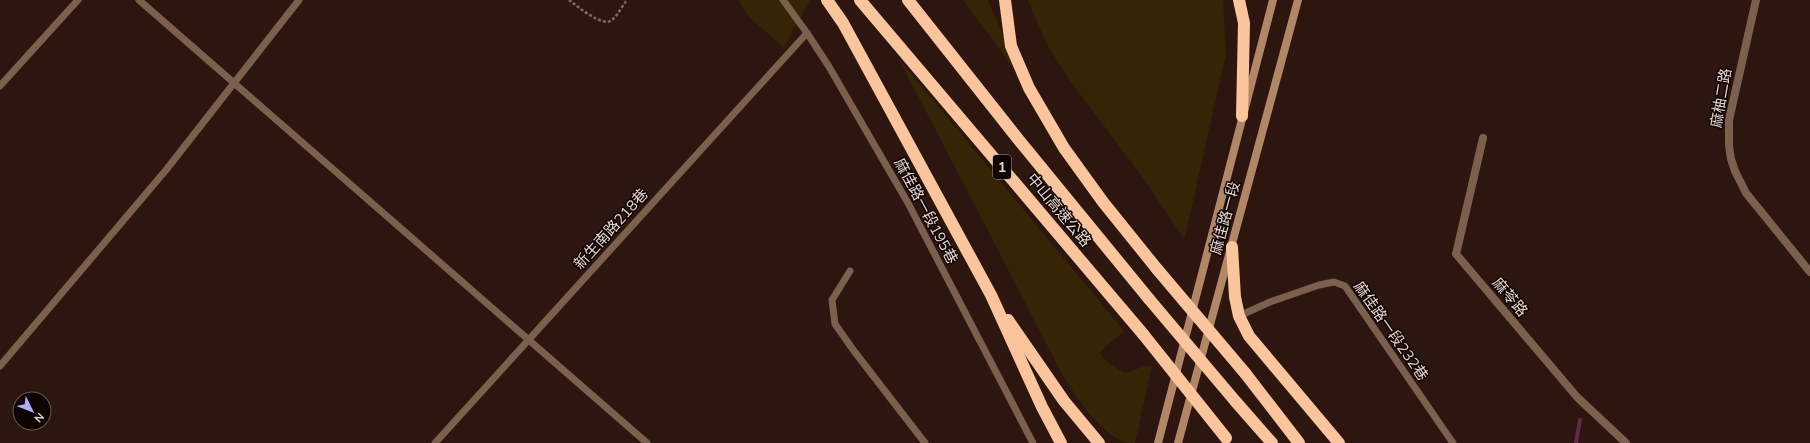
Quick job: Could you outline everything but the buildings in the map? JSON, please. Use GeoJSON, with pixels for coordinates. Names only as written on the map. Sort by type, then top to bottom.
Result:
{"type":"FeatureCollection","features":[{"type":"Feature","properties":{"kind":"highway"},"geometry":{"type":"LineString","coordinates":[[827,0],[843,23],[991,295],[1042,407],[1061,443]]}},
{"type":"Feature","properties":{"kind":"highway","name":"中山高速公路"},"geometry":{"type":"LineString","coordinates":[[860,0],[1143,334],[1229,440]]}},
{"type":"Feature","properties":{"kind":"highway","name":"中山高速公路"},"geometry":{"type":"LineString","coordinates":[[908,0],[1018,140],[1149,299],[1272,443]]}},
{"type":"Feature","properties":{"kind":"highway"},"geometry":{"type":"LineString","coordinates":[[1005,0],[1011,46],[1030,88],[1064,148],[1103,202],[1245,374],[1299,443]]}},
{"type":"Feature","properties":{"kind":"highway"},"geometry":{"type":"LineString","coordinates":[[1239,0],[1244,23],[1242,116]]}},
{"type":"Feature","properties":{"kind":"highway"},"geometry":{"type":"LineString","coordinates":[[1232,247],[1235,297],[1239,316],[1249,336],[1339,443]]}},
{"type":"Feature","properties":{"kind":"highway"},"geometry":{"type":"LineString","coordinates":[[991,295],[1064,401],[1099,443]]}},
{"type":"Feature","properties":{"kind":"main road","name":"麻佳路一段"},"geometry":{"type":"LineString","coordinates":[[1158,443],[1192,317],[1242,116],[1273,0]]}},
{"type":"Feature","properties":{"kind":"main road","name":"麻佳路一段"},"geometry":{"type":"LineString","coordinates":[[1178,443],[1298,0]]}},
{"type":"Feature","properties":{"kind":"street","name":"麻柚二路"},"geometry":{"type":"LineString","coordinates":[[1756,0],[1729,120],[1729,146],[1731,159],[1746,193],[1810,272]]}},
{"type":"Feature","properties":{"kind":"street","name":"麻苓路"},"geometry":{"type":"LineString","coordinates":[[1483,138],[1456,254],[1577,397],[1626,443]]}},
{"type":"Feature","properties":{"kind":"lane"},"geometry":{"type":"LineString","coordinates":[[0,86],[78,0]]}},
{"type":"Feature","properties":{"kind":"lane"},"geometry":{"type":"LineString","coordinates":[[139,0],[647,443]]}},
{"type":"Feature","properties":{"kind":"lane"},"geometry":{"type":"LineString","coordinates":[[0,366],[166,170],[299,0]]}},
{"type":"Feature","properties":{"kind":"lane","name":"麻佳路一段195巷"},"geometry":{"type":"LineString","coordinates":[[783,0],[828,65],[908,203],[1033,443]]}},
{"type":"Feature","properties":{"kind":"lane","name":"新生南路218巷"},"geometry":{"type":"LineString","coordinates":[[434,443],[807,33]]}},
{"type":"Feature","properties":{"kind":"lane"},"geometry":{"type":"LineString","coordinates":[[850,271],[832,300],[835,324],[925,443]]}},
{"type":"Feature","properties":{"kind":"lane","name":"麻佳路一段232巷"},"geometry":{"type":"LineString","coordinates":[[1239,316],[1270,302],[1319,285],[1334,282],[1345,286],[1453,443]]}},
{"type":"Feature","properties":{"kind":"path"},"geometry":{"type":"LineString","coordinates":[[569,0],[600,22],[607,23],[612,20],[627,0]]}},
{"type":"Feature","properties":{"kind":"shaded area"},"geometry":{"type":"Polygon","coordinates":[[[738,0],[810,0],[784,48],[748,16],[738,0]]]}},
{"type":"Feature","properties":{"kind":"shaded area"},"geometry":{"type":"Polygon","coordinates":[[[963,0],[988,0],[1024,83],[963,0]]]}},
{"type":"Feature","properties":{"kind":"shaded area"},"geometry":{"type":"Polygon","coordinates":[[[1028,0],[1223,0],[1226,54],[1185,237],[1182,236],[1141,175],[1071,82],[1047,45],[1028,0]]]}},
{"type":"Feature","properties":{"kind":"shaded area"},"geometry":{"type":"Polygon","coordinates":[[[899,59],[1124,331],[1099,353],[1110,364],[1125,373],[1145,366],[1152,366],[1135,443],[1123,442],[1104,429],[1088,412],[1061,372],[899,59]]]}},
{"type":"Feature","properties":{"kind":"waterway"},"geometry":{"type":"LineString","coordinates":[[1576,443],[1580,420]]}}]}
